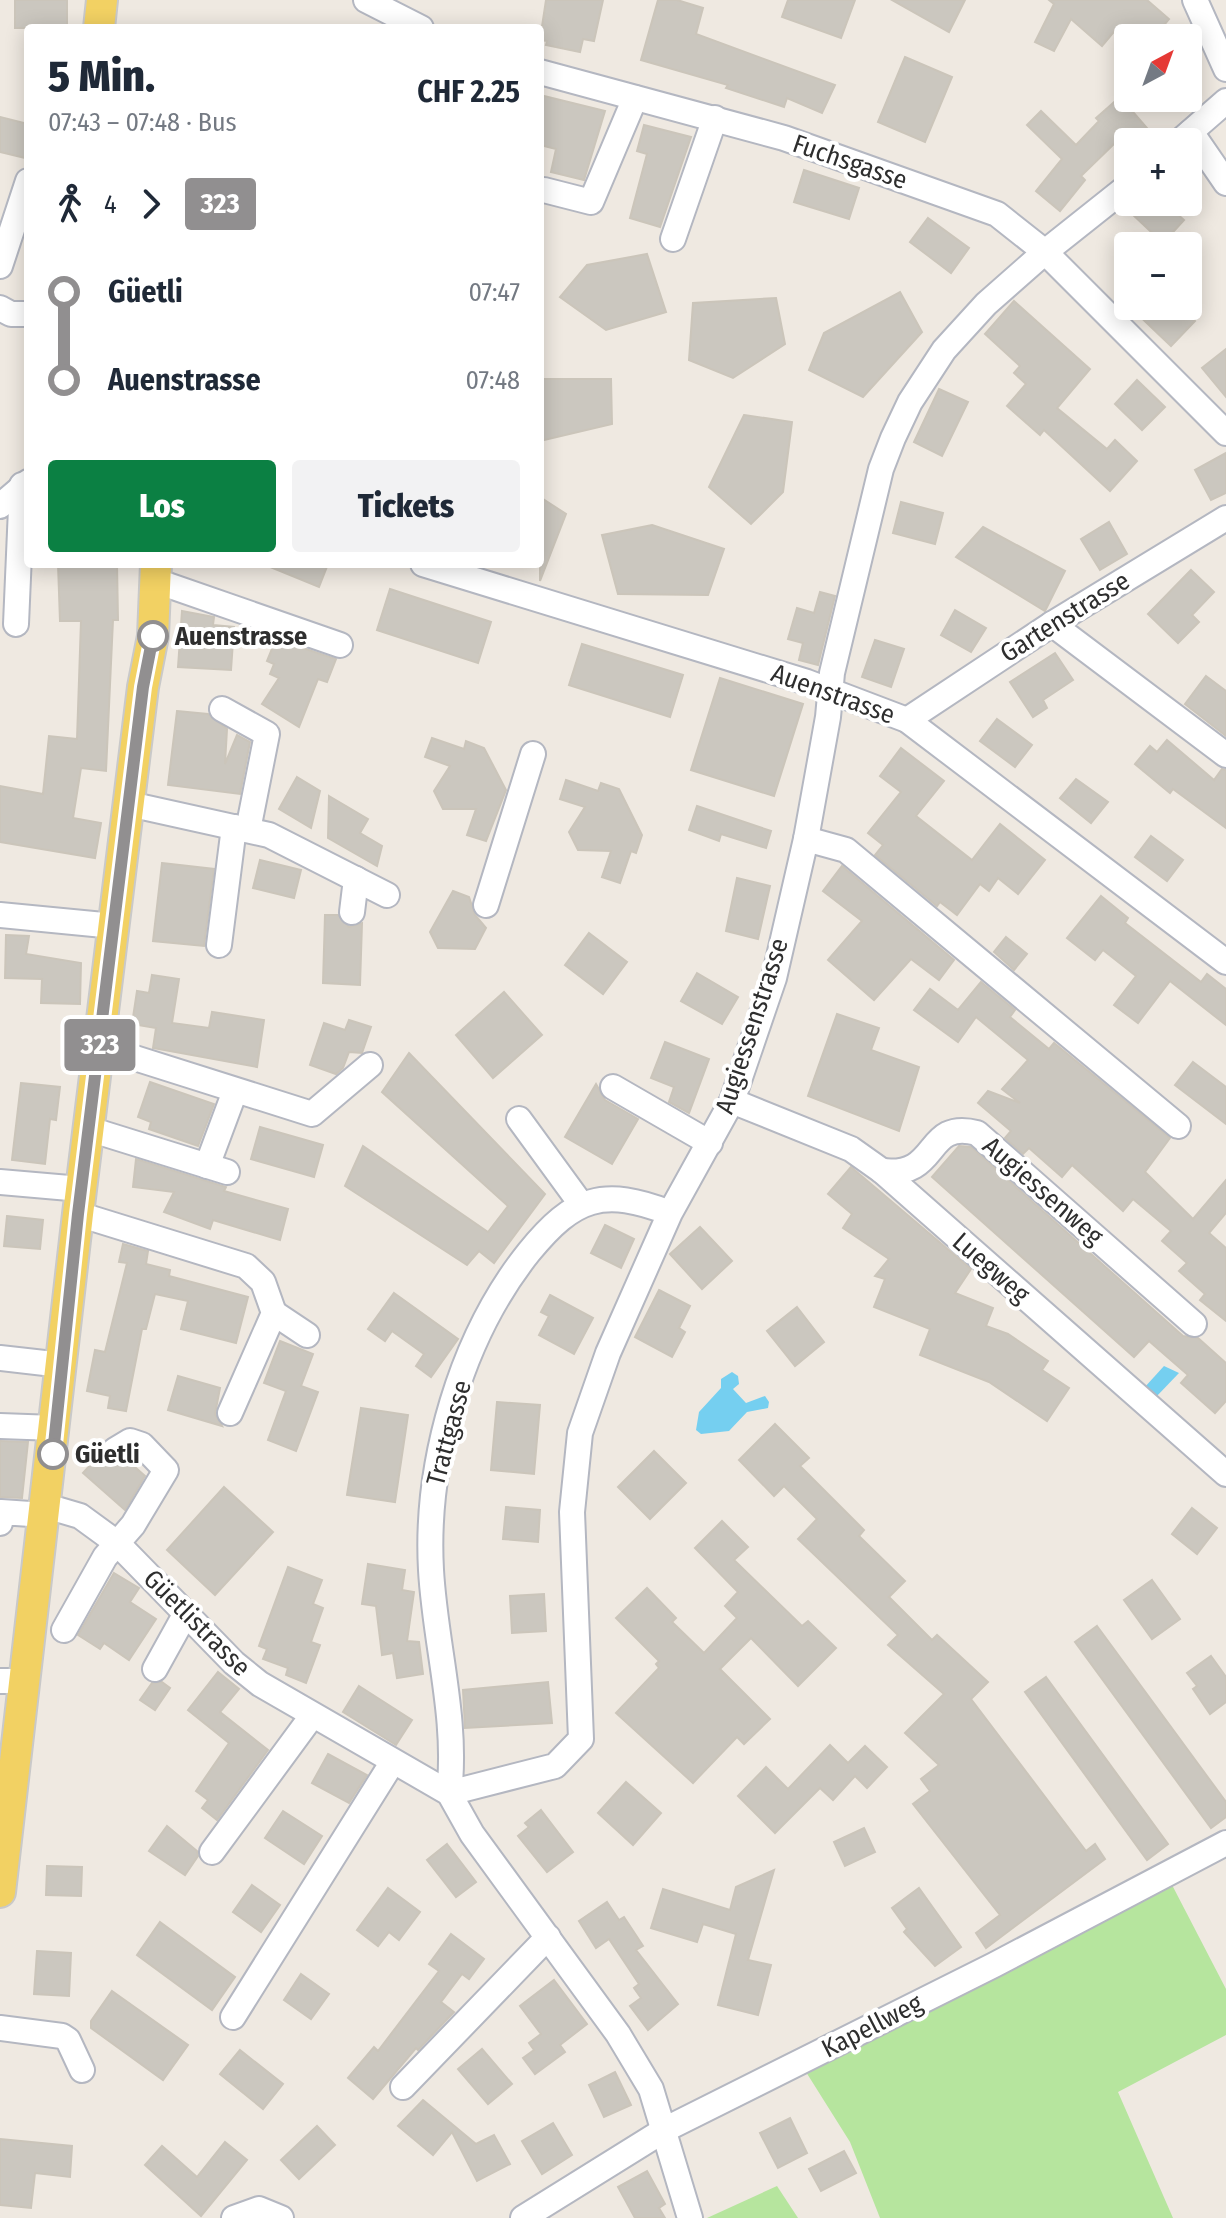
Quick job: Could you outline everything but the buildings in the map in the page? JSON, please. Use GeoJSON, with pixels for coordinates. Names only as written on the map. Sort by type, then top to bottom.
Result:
{"type":"FeatureCollection","features":[{"type":"Feature","properties":{"kind":"main road"},"geometry":{"type":"LineString","coordinates":[[99,24],[102,0]]}},
{"type":"Feature","properties":{"kind":"main road"},"geometry":{"type":"LineString","coordinates":[[0,1892],[12,1681],[46,1510],[79,1201],[153,636],[156,572]]}},
{"type":"Feature","properties":{"kind":"street"},"geometry":{"type":"LineString","coordinates":[[366,0],[413,24]]}},
{"type":"Feature","properties":{"kind":"street"},"geometry":{"type":"LineString","coordinates":[[1195,0],[1226,69]]}},
{"type":"Feature","properties":{"kind":"street","name":"Fuchsgasse"},"geometry":{"type":"LineString","coordinates":[[544,73],[784,138],[997,214],[1045,252],[1226,433]]}},
{"type":"Feature","properties":{"kind":"street"},"geometry":{"type":"LineString","coordinates":[[544,190],[591,202],[635,98]]}},
{"type":"Feature","properties":{"kind":"street"},"geometry":{"type":"LineString","coordinates":[[1195,128],[1226,101]]}},
{"type":"Feature","properties":{"kind":"street"},"geometry":{"type":"LineString","coordinates":[[673,239],[715,118]]}},
{"type":"Feature","properties":{"kind":"street"},"geometry":{"type":"LineString","coordinates":[[1202,156],[1226,183]]}},
{"type":"Feature","properties":{"kind":"street"},"geometry":{"type":"LineString","coordinates":[[1045,252],[1114,197]]}},
{"type":"Feature","properties":{"kind":"street"},"geometry":{"type":"LineString","coordinates":[[11,254],[24,198]]}},
{"type":"Feature","properties":{"kind":"street","name":"Augiessenstrasse"},"geometry":{"type":"LineString","coordinates":[[449,1793],[555,1766],[581,1739],[572,1512],[580,1433],[608,1353],[670,1213],[732,1101],[774,978],[806,839],[830,691],[881,469],[904,414],[927,374],[962,328],[1045,252]]}},
{"type":"Feature","properties":{"kind":"street"},"geometry":{"type":"LineString","coordinates":[[0,308],[11,314],[24,314]]}},
{"type":"Feature","properties":{"kind":"street"},"geometry":{"type":"LineString","coordinates":[[0,506],[24,484]]}},
{"type":"Feature","properties":{"kind":"street"},"geometry":{"type":"LineString","coordinates":[[16,624],[24,499]]}},
{"type":"Feature","properties":{"kind":"street","name":"Gartenstrasse"},"geometry":{"type":"LineString","coordinates":[[907,720],[1052,624],[1226,518]]}},
{"type":"Feature","properties":{"kind":"street","name":"Auenstrasse"},"geometry":{"type":"LineString","coordinates":[[436,568],[830,691],[907,720],[1226,962]]}},
{"type":"Feature","properties":{"kind":"street"},"geometry":{"type":"LineString","coordinates":[[156,572],[340,645]]}},
{"type":"Feature","properties":{"kind":"street"},"geometry":{"type":"LineString","coordinates":[[1052,624],[1226,755]]}},
{"type":"Feature","properties":{"kind":"street"},"geometry":{"type":"LineString","coordinates":[[219,945],[241,829],[267,734],[222,709]]}},
{"type":"Feature","properties":{"kind":"street"},"geometry":{"type":"LineString","coordinates":[[486,905],[533,754]]}},
{"type":"Feature","properties":{"kind":"street"},"geometry":{"type":"LineString","coordinates":[[129,804],[269,835],[387,895]]}},
{"type":"Feature","properties":{"kind":"street"},"geometry":{"type":"LineString","coordinates":[[806,839],[846,850],[1178,1126]]}},
{"type":"Feature","properties":{"kind":"street"},"geometry":{"type":"LineString","coordinates":[[352,912],[356,879]]}},
{"type":"Feature","properties":{"kind":"street"},"geometry":{"type":"LineString","coordinates":[[0,915],[114,926]]}},
{"type":"Feature","properties":{"kind":"street"},"geometry":{"type":"LineString","coordinates":[[100,1047],[312,1114],[370,1065]]}},
{"type":"Feature","properties":{"kind":"street"},"geometry":{"type":"LineString","coordinates":[[613,1087],[710,1143]]}},
{"type":"Feature","properties":{"kind":"street"},"geometry":{"type":"LineString","coordinates":[[89,1129],[217,1169],[235,1091]]}},
{"type":"Feature","properties":{"kind":"street","name":"Luegweg"},"geometry":{"type":"LineString","coordinates":[[732,1101],[851,1149],[882,1171],[1194,1443],[1217,1467]]}},
{"type":"Feature","properties":{"kind":"street"},"geometry":{"type":"LineString","coordinates":[[519,1119],[581,1204],[610,1198],[645,1204],[670,1213]]}},
{"type":"Feature","properties":{"kind":"street","name":"Augiessenweg"},"geometry":{"type":"LineString","coordinates":[[882,1171],[901,1173],[916,1167],[946,1133],[961,1129],[977,1133],[1194,1324]]}},
{"type":"Feature","properties":{"kind":"street"},"geometry":{"type":"LineString","coordinates":[[0,1182],[79,1201],[246,1266],[263,1282],[274,1313],[307,1335]]}},
{"type":"Feature","properties":{"kind":"street","name":"Trattgasse"},"geometry":{"type":"LineString","coordinates":[[449,1793],[453,1759],[431,1570],[433,1495],[444,1434],[487,1318],[520,1263],[551,1225],[581,1204]]}},
{"type":"Feature","properties":{"kind":"street"},"geometry":{"type":"LineString","coordinates":[[230,1413],[274,1313]]}},
{"type":"Feature","properties":{"kind":"street"},"geometry":{"type":"LineString","coordinates":[[0,1358],[62,1365]]}},
{"type":"Feature","properties":{"kind":"street"},"geometry":{"type":"LineString","coordinates":[[0,1426],[55,1428]]}},
{"type":"Feature","properties":{"kind":"street"},"geometry":{"type":"LineString","coordinates":[[64,1630],[105,1557],[133,1525],[166,1470],[142,1445],[130,1441],[115,1450]]}},
{"type":"Feature","properties":{"kind":"street","name":"Güetlistrasse"},"geometry":{"type":"LineString","coordinates":[[0,1515],[46,1510],[80,1516],[117,1543],[234,1663],[312,1716],[449,1793]]}},
{"type":"Feature","properties":{"kind":"street"},"geometry":{"type":"LineString","coordinates":[[155,1669],[186,1613]]}},
{"type":"Feature","properties":{"kind":"street"},"geometry":{"type":"LineString","coordinates":[[212,1852],[312,1716]]}},
{"type":"Feature","properties":{"kind":"street"},"geometry":{"type":"LineString","coordinates":[[233,2017],[392,1763]]}},
{"type":"Feature","properties":{"kind":"street"},"geometry":{"type":"LineString","coordinates":[[449,1793],[472,1834],[618,2034],[651,2089],[666,2129],[690,2218]]}},
{"type":"Feature","properties":{"kind":"street","name":"Kapellweg"},"geometry":{"type":"LineString","coordinates":[[523,2218],[666,2129],[994,1965],[1226,1843]]}},
{"type":"Feature","properties":{"kind":"street"},"geometry":{"type":"LineString","coordinates":[[403,2087],[548,1937]]}},
{"type":"Feature","properties":{"kind":"street"},"geometry":{"type":"LineString","coordinates":[[0,2028],[62,2036],[68,2040],[82,2070]]}},
{"type":"Feature","properties":{"kind":"street"},"geometry":{"type":"LineString","coordinates":[[234,2218],[259,2209],[281,2218]]}},
{"type":"Feature","properties":{"kind":"green space"},"geometry":{"type":"Polygon","coordinates":[[[1171,1883],[1226,1989],[1226,2035],[1118,2092],[1173,2218],[880,2218],[850,2142],[806,2072],[1171,1883]]]}},
{"type":"Feature","properties":{"kind":"green space"},"geometry":{"type":"Polygon","coordinates":[[[777,2186],[798,2218],[707,2218],[777,2186]]]}},
{"type":"Feature","properties":{"kind":"water"},"geometry":{"type":"Polygon","coordinates":[[[1164,1366],[1179,1373],[1155,1398],[1144,1388],[1164,1366]]]}},
{"type":"Feature","properties":{"kind":"water"},"geometry":{"type":"Polygon","coordinates":[[[732,1372],[738,1376],[739,1384],[733,1389],[746,1403],[765,1396],[769,1402],[768,1408],[747,1412],[729,1431],[701,1434],[696,1430],[699,1412],[721,1388],[721,1379],[732,1372]]]}},
{"type":"Feature","properties":{"kind":"bus line","name":"323"},"geometry":{"type":"LineString","coordinates":[[53,1454],[81,1189],[143,687],[153,636]]}},
{"type":"Feature","properties":{"kind":"place","name":"Auenstrasse"},"geometry":{"type":"Point","coordinates":[153,636]}},
{"type":"Feature","properties":{"kind":"place","name":"Güetli"},"geometry":{"type":"Point","coordinates":[53,1454]}}]}
